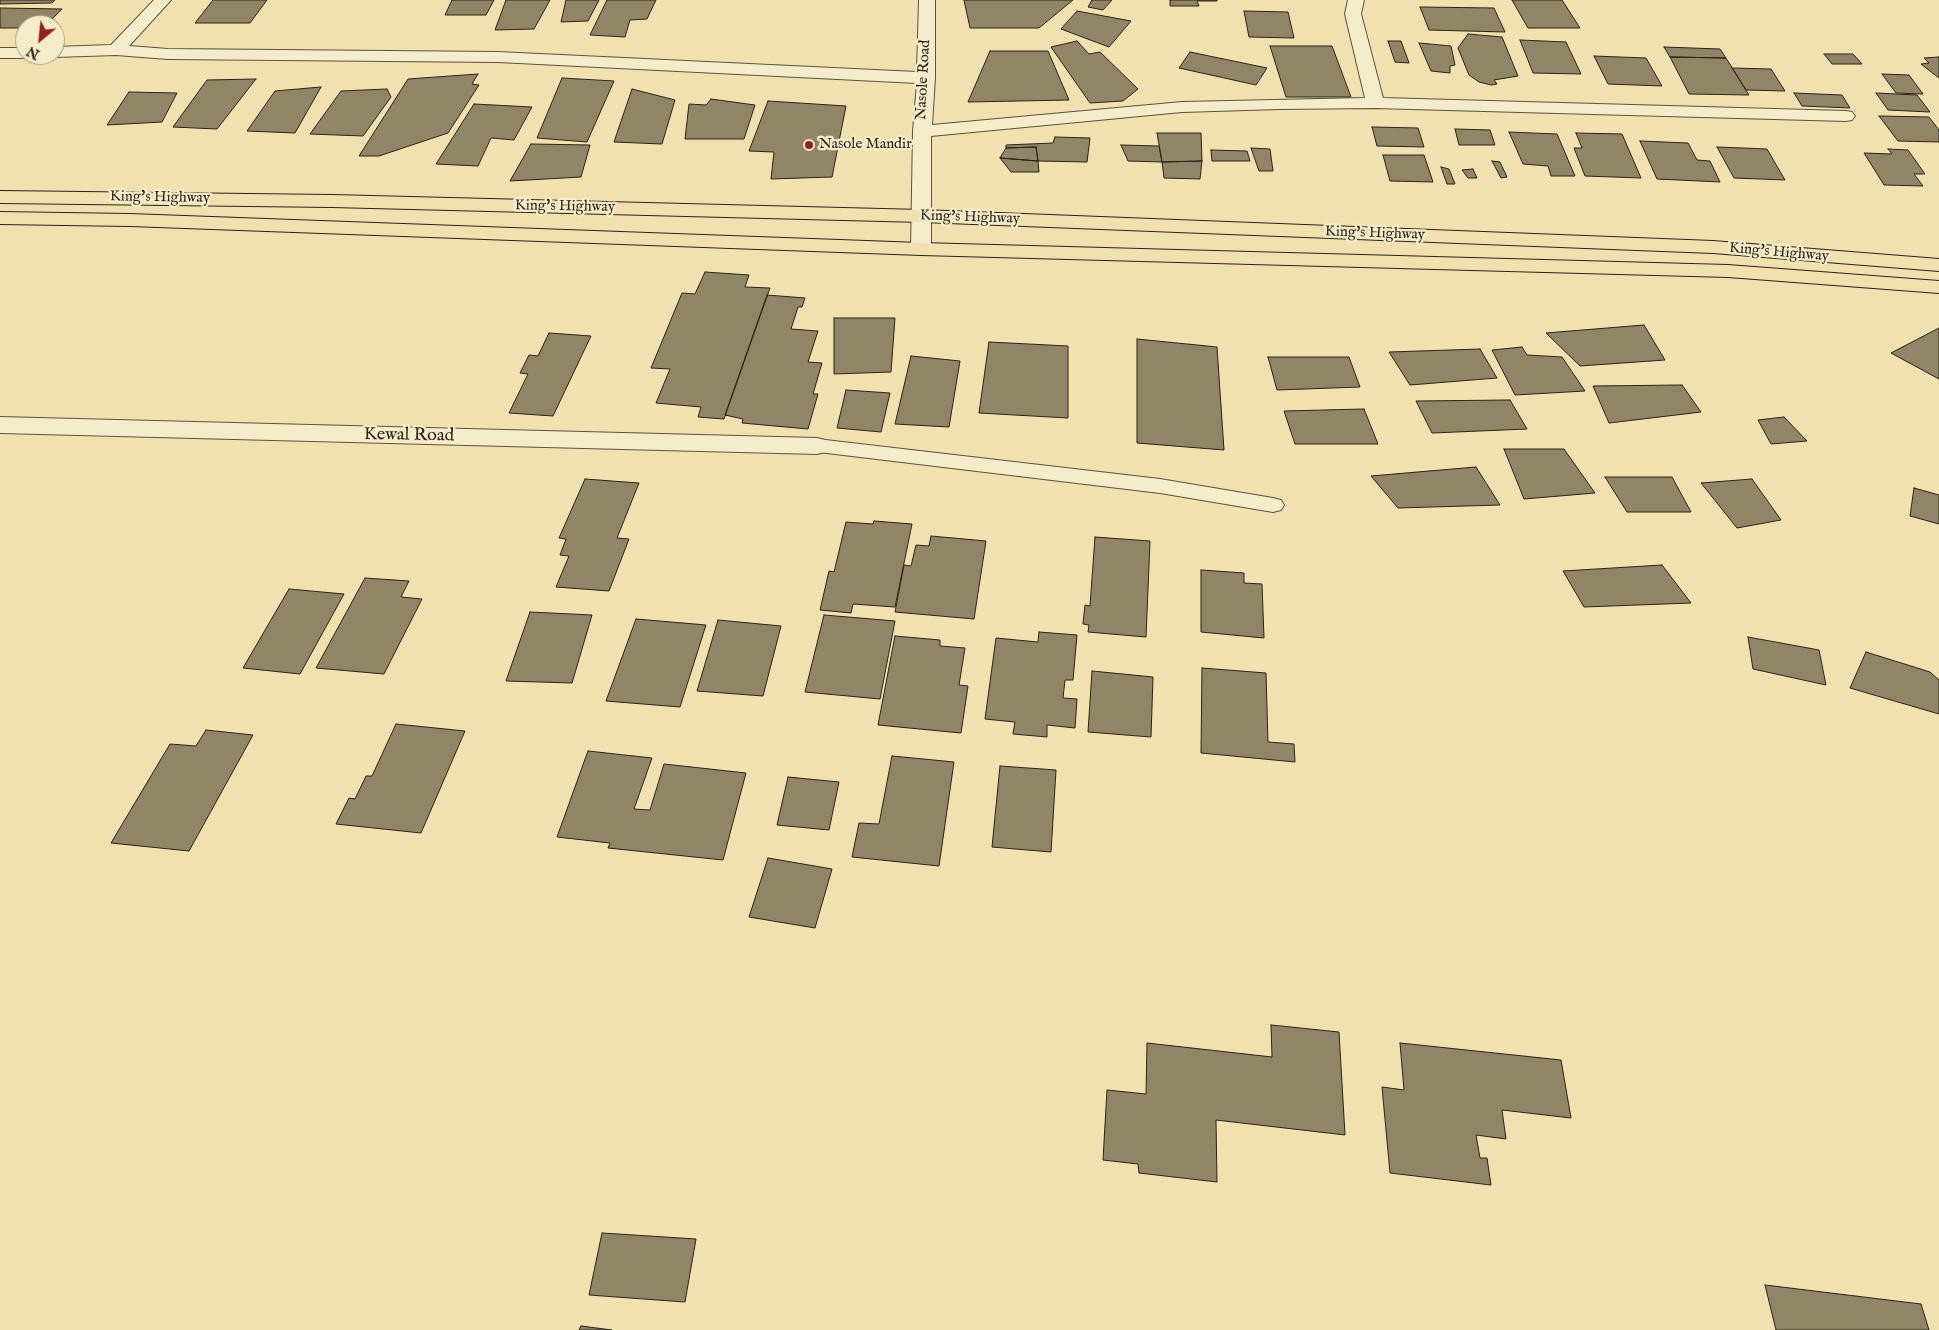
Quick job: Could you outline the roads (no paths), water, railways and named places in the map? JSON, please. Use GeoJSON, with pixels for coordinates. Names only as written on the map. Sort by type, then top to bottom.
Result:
{"type":"FeatureCollection","features":[{"type":"Feature","properties":{"kind":"highway","name":"King's Highway"},"geometry":{"type":"LineString","coordinates":[[0,197],[312,201],[922,216],[1713,247],[1939,265]]}},
{"type":"Feature","properties":{"kind":"highway","name":"King's Highway"},"geometry":{"type":"LineString","coordinates":[[0,218],[130,220],[921,249],[1728,271],[1939,287]]}},
{"type":"Feature","properties":{"kind":"street"},"geometry":{"type":"LineString","coordinates":[[116,50],[163,0]]}},
{"type":"Feature","properties":{"kind":"street","name":"Nasole Road"},"geometry":{"type":"LineString","coordinates":[[921,249],[922,131],[926,78],[927,0]]}},
{"type":"Feature","properties":{"kind":"street"},"geometry":{"type":"LineString","coordinates":[[1356,0],[1353,14],[1375,103]]}},
{"type":"Feature","properties":{"kind":"street"},"geometry":{"type":"LineString","coordinates":[[65,52],[116,50],[168,54],[498,57],[926,78]]}},
{"type":"Feature","properties":{"kind":"street"},"geometry":{"type":"LineString","coordinates":[[0,53],[15,52]]}},
{"type":"Feature","properties":{"kind":"street"},"geometry":{"type":"LineString","coordinates":[[922,131],[1182,107],[1375,103],[1846,116]]}},
{"type":"Feature","properties":{"kind":"street","name":"Kewal Road"},"geometry":{"type":"LineString","coordinates":[[0,426],[817,446]]}},
{"type":"Feature","properties":{"kind":"lane"},"geometry":{"type":"LineString","coordinates":[[817,446],[1160,486],[1273,505]]}},
{"type":"Feature","properties":{"kind":"place","name":"Nasole Mandir"},"geometry":{"type":"Point","coordinates":[809,145]}}]}
